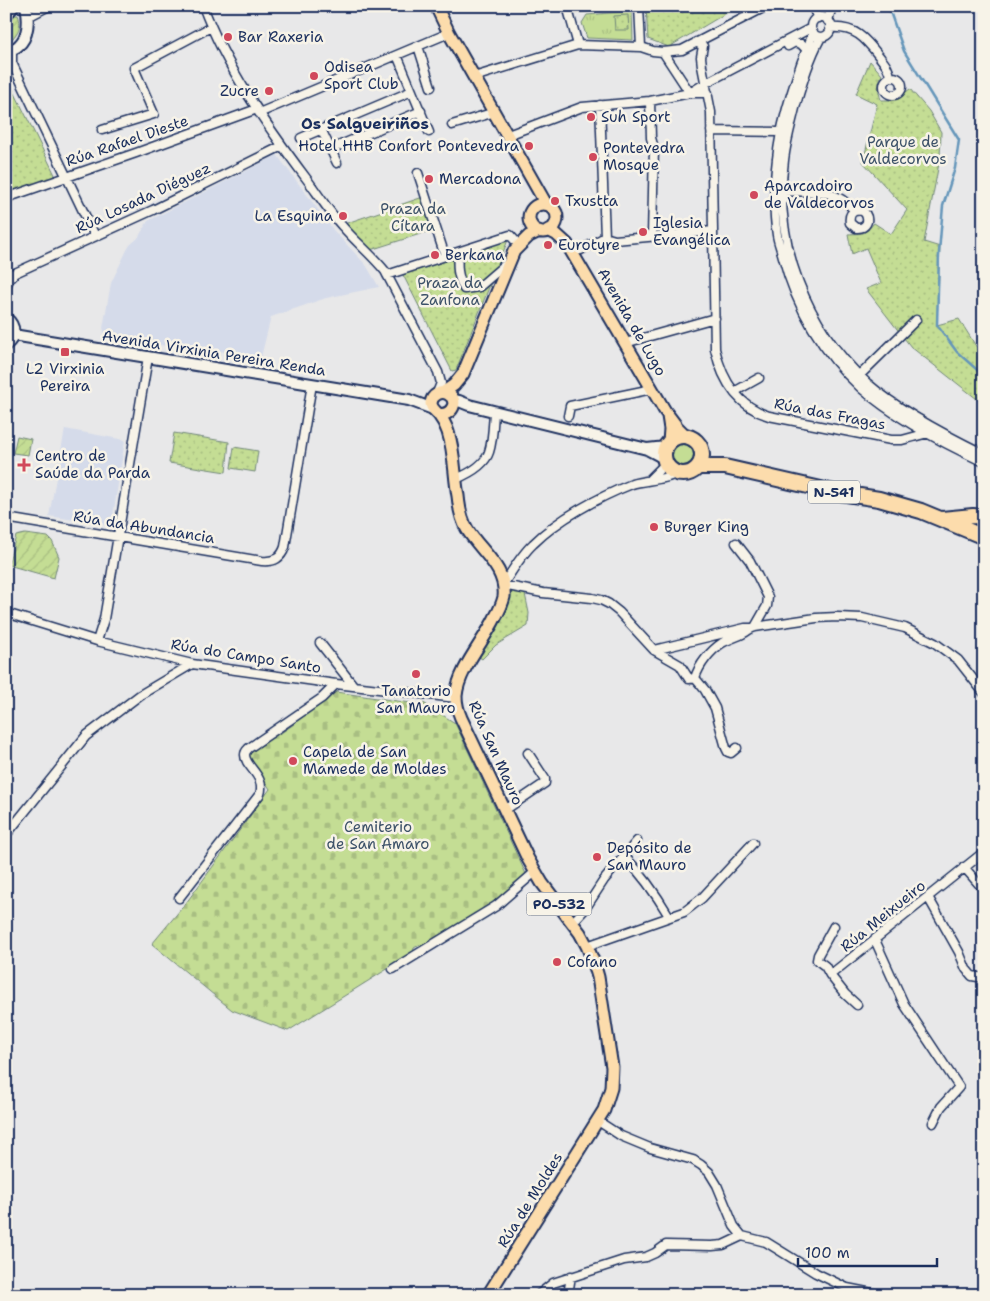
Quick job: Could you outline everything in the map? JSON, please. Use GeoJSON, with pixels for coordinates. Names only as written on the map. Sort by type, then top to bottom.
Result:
{"type":"FeatureCollection","features":[{"type":"Feature","properties":{"kind":"highway"},"geometry":{"type":"LineString","coordinates":[[668,457],[677,436],[686,436]]}},
{"type":"Feature","properties":{"kind":"highway","name":"N-541"},"geometry":{"type":"LineString","coordinates":[[686,436],[696,440],[702,454],[725,467]]}},
{"type":"Feature","properties":{"kind":"highway"},"geometry":{"type":"LineString","coordinates":[[698,467],[702,454]]}},
{"type":"Feature","properties":{"kind":"highway","name":"N-541"},"geometry":{"type":"LineString","coordinates":[[668,457],[688,474],[698,467],[725,467],[834,492],[879,499],[921,510],[984,537]]}},
{"type":"Feature","properties":{"kind":"highway"},"geometry":{"type":"LineString","coordinates":[[942,519],[984,516]]}},
{"type":"Feature","properties":{"kind":"main road"},"geometry":{"type":"LineString","coordinates":[[6,14],[14,6]]}},
{"type":"Feature","properties":{"kind":"main road"},"geometry":{"type":"LineString","coordinates":[[9,50],[18,46],[24,39],[28,17],[26,6]]}},
{"type":"Feature","properties":{"kind":"main road"},"geometry":{"type":"LineString","coordinates":[[435,412],[446,414],[447,400],[458,392],[461,386],[463,374],[514,250],[529,236],[554,225],[557,218],[554,209],[546,204],[436,6]]}},
{"type":"Feature","properties":{"kind":"main road"},"geometry":{"type":"LineString","coordinates":[[519,245],[530,221],[530,212],[538,204],[546,204]]}},
{"type":"Feature","properties":{"kind":"main road","name":"Avenida de Lugo"},"geometry":{"type":"LineString","coordinates":[[557,218],[569,248],[652,389],[668,416],[686,436]]}},
{"type":"Feature","properties":{"kind":"main road"},"geometry":{"type":"LineString","coordinates":[[530,221],[533,227],[544,231]]}},
{"type":"Feature","properties":{"kind":"main road","name":"Avenida de Lugo"},"geometry":{"type":"LineString","coordinates":[[544,231],[556,234],[569,248]]}},
{"type":"Feature","properties":{"kind":"main road"},"geometry":{"type":"LineString","coordinates":[[6,317],[13,325],[14,335],[12,340],[6,345]]}},
{"type":"Feature","properties":{"kind":"main road","name":"Avenida Virxinia Pereira Renda"},"geometry":{"type":"LineString","coordinates":[[14,335],[409,400],[447,400]]}},
{"type":"Feature","properties":{"kind":"main road","name":"Avenida Virxinia Pereira Renda"},"geometry":{"type":"LineString","coordinates":[[409,400],[435,412]]}},
{"type":"Feature","properties":{"kind":"main road"},"geometry":{"type":"LineString","coordinates":[[447,400],[453,417],[453,454],[460,512],[471,536],[493,561],[504,585]]}},
{"type":"Feature","properties":{"kind":"main road"},"geometry":{"type":"LineString","coordinates":[[453,454],[447,430],[431,402],[459,401],[469,406],[648,449],[668,457]]}},
{"type":"Feature","properties":{"kind":"main road","name":"Avenida de Lugo"},"geometry":{"type":"LineString","coordinates":[[668,416],[670,429],[668,457]]}},
{"type":"Feature","properties":{"kind":"main road","name":"Rúa San Mauro"},"geometry":{"type":"LineString","coordinates":[[504,585],[502,604],[492,625],[461,677],[456,698],[457,708],[535,872],[573,922],[587,946],[598,977],[612,1066],[609,1094],[598,1121]]}},
{"type":"Feature","properties":{"kind":"main road","name":"Rúa de Moldes"},"geometry":{"type":"LineString","coordinates":[[488,1295],[598,1121]]}},
{"type":"Feature","properties":{"kind":"street"},"geometry":{"type":"LineString","coordinates":[[26,6],[49,6]]}},
{"type":"Feature","properties":{"kind":"street"},"geometry":{"type":"LineString","coordinates":[[28,17],[49,6]]}},
{"type":"Feature","properties":{"kind":"street"},"geometry":{"type":"LineString","coordinates":[[203,6],[224,54],[258,111],[342,227],[375,258],[387,275],[438,372],[447,400]]}},
{"type":"Feature","properties":{"kind":"street"},"geometry":{"type":"LineString","coordinates":[[578,45],[568,7],[594,6]]}},
{"type":"Feature","properties":{"kind":"street"},"geometry":{"type":"LineString","coordinates":[[639,6],[641,47]]}},
{"type":"Feature","properties":{"kind":"street"},"geometry":{"type":"LineString","coordinates":[[474,77],[578,45],[641,47],[662,52],[682,50],[767,6]]}},
{"type":"Feature","properties":{"kind":"street"},"geometry":{"type":"LineString","coordinates":[[812,6],[818,18]]}},
{"type":"Feature","properties":{"kind":"street"},"geometry":{"type":"LineString","coordinates":[[832,6],[829,32],[821,37],[806,75],[788,134],[784,160],[782,192],[784,232],[800,288],[819,324],[844,358],[868,383],[914,416],[984,454]]}},
{"type":"Feature","properties":{"kind":"street"},"geometry":{"type":"LineString","coordinates":[[890,77],[889,70],[864,38],[856,32],[829,24],[822,17],[813,21],[812,30],[781,132],[775,191],[777,236],[785,265],[800,304],[813,329],[839,366],[870,395],[902,417],[928,433],[984,462]]}},
{"type":"Feature","properties":{"kind":"street"},"geometry":{"type":"LineString","coordinates":[[102,130],[154,114],[134,68],[211,27]]}},
{"type":"Feature","properties":{"kind":"street"},"geometry":{"type":"LineString","coordinates":[[812,30],[821,37]]}},
{"type":"Feature","properties":{"kind":"street"},"geometry":{"type":"LineString","coordinates":[[690,93],[706,83],[812,30]]}},
{"type":"Feature","properties":{"kind":"street","name":"Rúa Rafael Dieste"},"geometry":{"type":"LineString","coordinates":[[6,198],[258,111],[450,33]]}},
{"type":"Feature","properties":{"kind":"street","name":"Rúa das Fragas"},"geometry":{"type":"LineString","coordinates":[[696,42],[703,46],[701,57],[711,112],[715,349],[724,377],[746,405],[761,414],[891,440],[902,440],[928,433]]}},
{"type":"Feature","properties":{"kind":"street"},"geometry":{"type":"LineString","coordinates":[[775,48],[781,50],[795,42],[801,44],[806,50]]}},
{"type":"Feature","properties":{"kind":"street"},"geometry":{"type":"LineString","coordinates":[[418,46],[431,87]]}},
{"type":"Feature","properties":{"kind":"street"},"geometry":{"type":"LineString","coordinates":[[9,50],[12,63],[95,236]]}},
{"type":"Feature","properties":{"kind":"street"},"geometry":{"type":"LineString","coordinates":[[662,52],[690,93]]}},
{"type":"Feature","properties":{"kind":"street"},"geometry":{"type":"LineString","coordinates":[[397,55],[429,132]]}},
{"type":"Feature","properties":{"kind":"street"},"geometry":{"type":"LineString","coordinates":[[301,138],[412,91]]}},
{"type":"Feature","properties":{"kind":"street"},"geometry":{"type":"LineString","coordinates":[[508,135],[582,107],[650,101],[690,93],[708,93]]}},
{"type":"Feature","properties":{"kind":"street"},"geometry":{"type":"LineString","coordinates":[[650,101],[650,138],[654,148],[652,236]]}},
{"type":"Feature","properties":{"kind":"street"},"geometry":{"type":"LineString","coordinates":[[600,105],[605,237]]}},
{"type":"Feature","properties":{"kind":"street"},"geometry":{"type":"LineString","coordinates":[[330,149],[421,111]]}},
{"type":"Feature","properties":{"kind":"street"},"geometry":{"type":"LineString","coordinates":[[452,125],[495,112]]}},
{"type":"Feature","properties":{"kind":"street"},"geometry":{"type":"LineString","coordinates":[[321,129],[337,163]]}},
{"type":"Feature","properties":{"kind":"street"},"geometry":{"type":"LineString","coordinates":[[711,131],[781,132]]}},
{"type":"Feature","properties":{"kind":"street","name":"Rúa Losada Diéguez"},"geometry":{"type":"LineString","coordinates":[[6,275],[15,273],[153,210],[282,146]]}},
{"type":"Feature","properties":{"kind":"street"},"geometry":{"type":"LineString","coordinates":[[418,173],[445,256]]}},
{"type":"Feature","properties":{"kind":"street"},"geometry":{"type":"LineString","coordinates":[[782,192],[826,192],[842,198],[855,211]]}},
{"type":"Feature","properties":{"kind":"street"},"geometry":{"type":"LineString","coordinates":[[569,248],[581,250],[605,237],[615,240],[713,231]]}},
{"type":"Feature","properties":{"kind":"street"},"geometry":{"type":"LineString","coordinates":[[387,275],[510,235],[519,245]]}},
{"type":"Feature","properties":{"kind":"street"},"geometry":{"type":"LineString","coordinates":[[458,252],[457,266],[459,279],[464,289],[479,287],[510,260]]}},
{"type":"Feature","properties":{"kind":"street"},"geometry":{"type":"LineString","coordinates":[[6,286],[15,273]]}},
{"type":"Feature","properties":{"kind":"street"},"geometry":{"type":"LineString","coordinates":[[625,342],[715,318]]}},
{"type":"Feature","properties":{"kind":"street"},"geometry":{"type":"LineString","coordinates":[[860,375],[916,320]]}},
{"type":"Feature","properties":{"kind":"street"},"geometry":{"type":"LineString","coordinates":[[97,641],[104,619],[148,357]]}},
{"type":"Feature","properties":{"kind":"street"},"geometry":{"type":"LineString","coordinates":[[734,392],[759,378]]}},
{"type":"Feature","properties":{"kind":"street","name":"Rúa da Abundancia"},"geometry":{"type":"LineString","coordinates":[[6,518],[262,561],[278,559],[285,547],[312,384]]}},
{"type":"Feature","properties":{"kind":"street"},"geometry":{"type":"LineString","coordinates":[[568,416],[570,406],[652,389]]}},
{"type":"Feature","properties":{"kind":"street"},"geometry":{"type":"LineString","coordinates":[[456,479],[466,475],[485,460],[490,451],[494,412]]}},
{"type":"Feature","properties":{"kind":"street"},"geometry":{"type":"LineString","coordinates":[[648,480],[668,457]]}},
{"type":"Feature","properties":{"kind":"street"},"geometry":{"type":"LineString","coordinates":[[668,457],[673,476],[633,484],[594,501],[551,528],[532,545],[504,585],[592,598],[610,604],[654,650],[680,665],[689,679],[695,678]]}},
{"type":"Feature","properties":{"kind":"street"},"geometry":{"type":"LineString","coordinates":[[695,678],[697,670],[709,654],[722,643],[747,632],[767,606],[768,597],[750,561],[736,544]]}},
{"type":"Feature","properties":{"kind":"street","name":"Rúa do Campo Santo"},"geometry":{"type":"LineString","coordinates":[[6,613],[97,641],[192,664],[456,698]]}},
{"type":"Feature","properties":{"kind":"street"},"geometry":{"type":"LineString","coordinates":[[654,650],[745,628],[816,618],[862,618],[905,628],[935,643],[958,660],[984,693]]}},
{"type":"Feature","properties":{"kind":"street"},"geometry":{"type":"LineString","coordinates":[[320,643],[353,686]]}},
{"type":"Feature","properties":{"kind":"street"},"geometry":{"type":"LineString","coordinates":[[6,835],[86,736],[140,695],[192,664]]}},
{"type":"Feature","properties":{"kind":"street"},"geometry":{"type":"LineString","coordinates":[[695,678],[716,708],[728,752],[731,753],[737,748]]}},
{"type":"Feature","properties":{"kind":"street"},"geometry":{"type":"LineString","coordinates":[[180,898],[260,794],[261,789],[258,776],[246,759],[246,751],[322,698],[336,684]]}},
{"type":"Feature","properties":{"kind":"street"},"geometry":{"type":"LineString","coordinates":[[505,810],[546,783],[528,753]]}},
{"type":"Feature","properties":{"kind":"street"},"geometry":{"type":"LineString","coordinates":[[573,922],[637,840]]}},
{"type":"Feature","properties":{"kind":"street"},"geometry":{"type":"LineString","coordinates":[[587,946],[684,912],[702,898],[753,843]]}},
{"type":"Feature","properties":{"kind":"street","name":"Rúa Meixueiro"},"geometry":{"type":"LineString","coordinates":[[830,975],[984,852]]}},
{"type":"Feature","properties":{"kind":"street"},"geometry":{"type":"LineString","coordinates":[[624,856],[640,873],[669,916]]}},
{"type":"Feature","properties":{"kind":"street"},"geometry":{"type":"LineString","coordinates":[[964,867],[984,890]]}},
{"type":"Feature","properties":{"kind":"street"},"geometry":{"type":"LineString","coordinates":[[393,969],[496,906],[535,872]]}},
{"type":"Feature","properties":{"kind":"street"},"geometry":{"type":"LineString","coordinates":[[928,897],[966,969],[972,976],[984,978]]}},
{"type":"Feature","properties":{"kind":"street"},"geometry":{"type":"LineString","coordinates":[[834,926],[817,960],[824,966],[844,994],[857,1005]]}},
{"type":"Feature","properties":{"kind":"street"},"geometry":{"type":"LineString","coordinates":[[875,940],[904,1004],[959,1087],[941,1107],[932,1123]]}},
{"type":"Feature","properties":{"kind":"street"},"geometry":{"type":"LineString","coordinates":[[598,1121],[628,1139],[650,1148],[692,1160],[701,1165],[709,1172],[717,1185],[734,1226],[742,1236],[766,1242],[816,1273],[847,1288],[882,1295]]}},
{"type":"Feature","properties":{"kind":"street"},"geometry":{"type":"LineString","coordinates":[[538,1295],[554,1282],[624,1260],[646,1257],[666,1245],[723,1245],[742,1236]]}},
{"type":"Feature","properties":{"kind":"street"},"geometry":{"type":"LineString","coordinates":[[568,1295],[572,1276]]}},
{"type":"Feature","properties":{"kind":"shaded area"},"geometry":{"type":"Polygon","coordinates":[[[277,155],[334,231],[366,265],[379,287],[326,298],[271,317],[261,357],[137,342],[110,337],[105,334],[103,328],[111,283],[127,250],[138,238],[148,221],[277,155]]]}},
{"type":"Feature","properties":{"kind":"shaded area"},"geometry":{"type":"Polygon","coordinates":[[[65,429],[125,440],[112,522],[106,525],[49,516],[65,429]]]}},
{"type":"Feature","properties":{"kind":"green space"},"geometry":{"type":"Polygon","coordinates":[[[646,6],[738,6],[669,47],[648,39],[646,6]]]}},
{"type":"Feature","properties":{"kind":"green space"},"geometry":{"type":"Polygon","coordinates":[[[632,11],[633,40],[587,38],[582,23],[587,15],[632,11]]]}},
{"type":"Feature","properties":{"kind":"green space"},"geometry":{"type":"Polygon","coordinates":[[[14,15],[18,15],[19,28],[16,35],[6,44],[6,23],[14,15]]]}},
{"type":"Feature","properties":{"kind":"green space"},"geometry":{"type":"Polygon","coordinates":[[[628,15],[629,30],[615,30],[614,16],[628,15]]]}},
{"type":"Feature","properties":{"kind":"green space","name":"Parque de Valdecorvos"},"geometry":{"type":"Polygon","coordinates":[[[870,61],[882,75],[879,81],[881,100],[895,100],[910,89],[929,111],[941,132],[940,158],[924,242],[940,247],[937,325],[959,319],[984,359],[984,407],[977,399],[911,347],[866,289],[881,283],[866,248],[852,254],[848,234],[862,233],[874,223],[891,234],[907,210],[863,162],[877,104],[856,94],[870,61]]]}},
{"type":"Feature","properties":{"kind":"green space"},"geometry":{"type":"Polygon","coordinates":[[[6,75],[58,181],[6,197],[6,75]]]}},
{"type":"Feature","properties":{"kind":"green space","name":"Praza da Cítara"},"geometry":{"type":"Polygon","coordinates":[[[426,196],[436,229],[367,251],[341,225],[426,196]]]}},
{"type":"Feature","properties":{"kind":"green space","name":"Praza da Zanfona"},"geometry":{"type":"Polygon","coordinates":[[[510,235],[456,370],[452,371],[401,271],[510,235]]]}},
{"type":"Feature","properties":{"kind":"green space"},"geometry":{"type":"Polygon","coordinates":[[[174,433],[229,442],[226,472],[169,463],[174,433]]]}},
{"type":"Feature","properties":{"kind":"green space"},"geometry":{"type":"Polygon","coordinates":[[[17,436],[31,439],[28,455],[13,453],[17,436]]]}},
{"type":"Feature","properties":{"kind":"green space"},"geometry":{"type":"Polygon","coordinates":[[[679,444],[687,444],[694,451],[694,459],[687,466],[679,466],[672,459],[672,451],[679,444]]]}},
{"type":"Feature","properties":{"kind":"green space"},"geometry":{"type":"Polygon","coordinates":[[[234,447],[258,451],[255,472],[231,468],[234,447]]]}},
{"type":"Feature","properties":{"kind":"green space"},"geometry":{"type":"Polygon","coordinates":[[[25,534],[48,537],[52,541],[59,557],[54,578],[8,565],[16,536],[25,534]]]}},
{"type":"Feature","properties":{"kind":"green space"},"geometry":{"type":"Polygon","coordinates":[[[503,585],[524,589],[529,613],[528,626],[496,645],[482,659],[475,654],[492,625],[503,585]]]}},
{"type":"Feature","properties":{"kind":"green space","name":"Cemiterio de San Amaro"},"geometry":{"type":"Polygon","coordinates":[[[336,692],[418,704],[422,702],[455,723],[526,874],[493,904],[423,947],[419,945],[414,948],[413,953],[288,1031],[232,1010],[152,944],[186,903],[270,789],[248,756],[249,749],[279,729],[281,733],[294,724],[292,721],[336,692]]]}},
{"type":"Feature","properties":{"kind":"waterway"},"geometry":{"type":"LineString","coordinates":[[888,6],[904,51],[959,140],[955,168],[943,206],[939,252],[937,325],[957,352],[984,376]]}},
{"type":"Feature","properties":{"kind":"place","name":"Bar Raxeria"},"geometry":{"type":"Point","coordinates":[228,37]}},
{"type":"Feature","properties":{"kind":"place","name":"Odisea Sport Club"},"geometry":{"type":"Point","coordinates":[314,76]}},
{"type":"Feature","properties":{"kind":"place","name":"Zucre"},"geometry":{"type":"Point","coordinates":[269,91]}},
{"type":"Feature","properties":{"kind":"place","name":"Suh Sport"},"geometry":{"type":"Point","coordinates":[591,117]}},
{"type":"Feature","properties":{"kind":"place","name":"Hotel HHB Confort Pontevedra"},"geometry":{"type":"Point","coordinates":[529,146]}},
{"type":"Feature","properties":{"kind":"place","name":"Pontevedra Mosque"},"geometry":{"type":"Point","coordinates":[593,157]}},
{"type":"Feature","properties":{"kind":"place","name":"Mercadona"},"geometry":{"type":"Point","coordinates":[429,179]}},
{"type":"Feature","properties":{"kind":"place","name":"Aparcadoiro de Valdecorvos"},"geometry":{"type":"Point","coordinates":[754,195]}},
{"type":"Feature","properties":{"kind":"place","name":"Txustta"},"geometry":{"type":"Point","coordinates":[555,201]}},
{"type":"Feature","properties":{"kind":"place","name":"La Esquina"},"geometry":{"type":"Point","coordinates":[343,216]}},
{"type":"Feature","properties":{"kind":"place","name":"Iglesia Evangélica"},"geometry":{"type":"Point","coordinates":[643,232]}},
{"type":"Feature","properties":{"kind":"place","name":"Eurotyre"},"geometry":{"type":"Point","coordinates":[548,245]}},
{"type":"Feature","properties":{"kind":"place","name":"Berkana"},"geometry":{"type":"Point","coordinates":[435,255]}},
{"type":"Feature","properties":{"kind":"place","name":"L2 Virxinia Pereira"},"geometry":{"type":"Point","coordinates":[65,352]}},
{"type":"Feature","properties":{"kind":"place","name":"Centro de Saúde da Parda"},"geometry":{"type":"Point","coordinates":[24,465]}},
{"type":"Feature","properties":{"kind":"place","name":"Burger King"},"geometry":{"type":"Point","coordinates":[654,527]}},
{"type":"Feature","properties":{"kind":"place","name":"Tanatorio San Mauro"},"geometry":{"type":"Point","coordinates":[416,674]}},
{"type":"Feature","properties":{"kind":"place","name":"Capela de San Mamede de Moldes"},"geometry":{"type":"Point","coordinates":[293,761]}},
{"type":"Feature","properties":{"kind":"place","name":"Depósito de San Mauro"},"geometry":{"type":"Point","coordinates":[597,857]}},
{"type":"Feature","properties":{"kind":"place","name":"Cofano"},"geometry":{"type":"Point","coordinates":[557,962]}},
{"type":"Feature","properties":{"kind":"district","name":"Os Salgueiriños"},"geometry":{"type":"Point","coordinates":[365,123]}}]}
